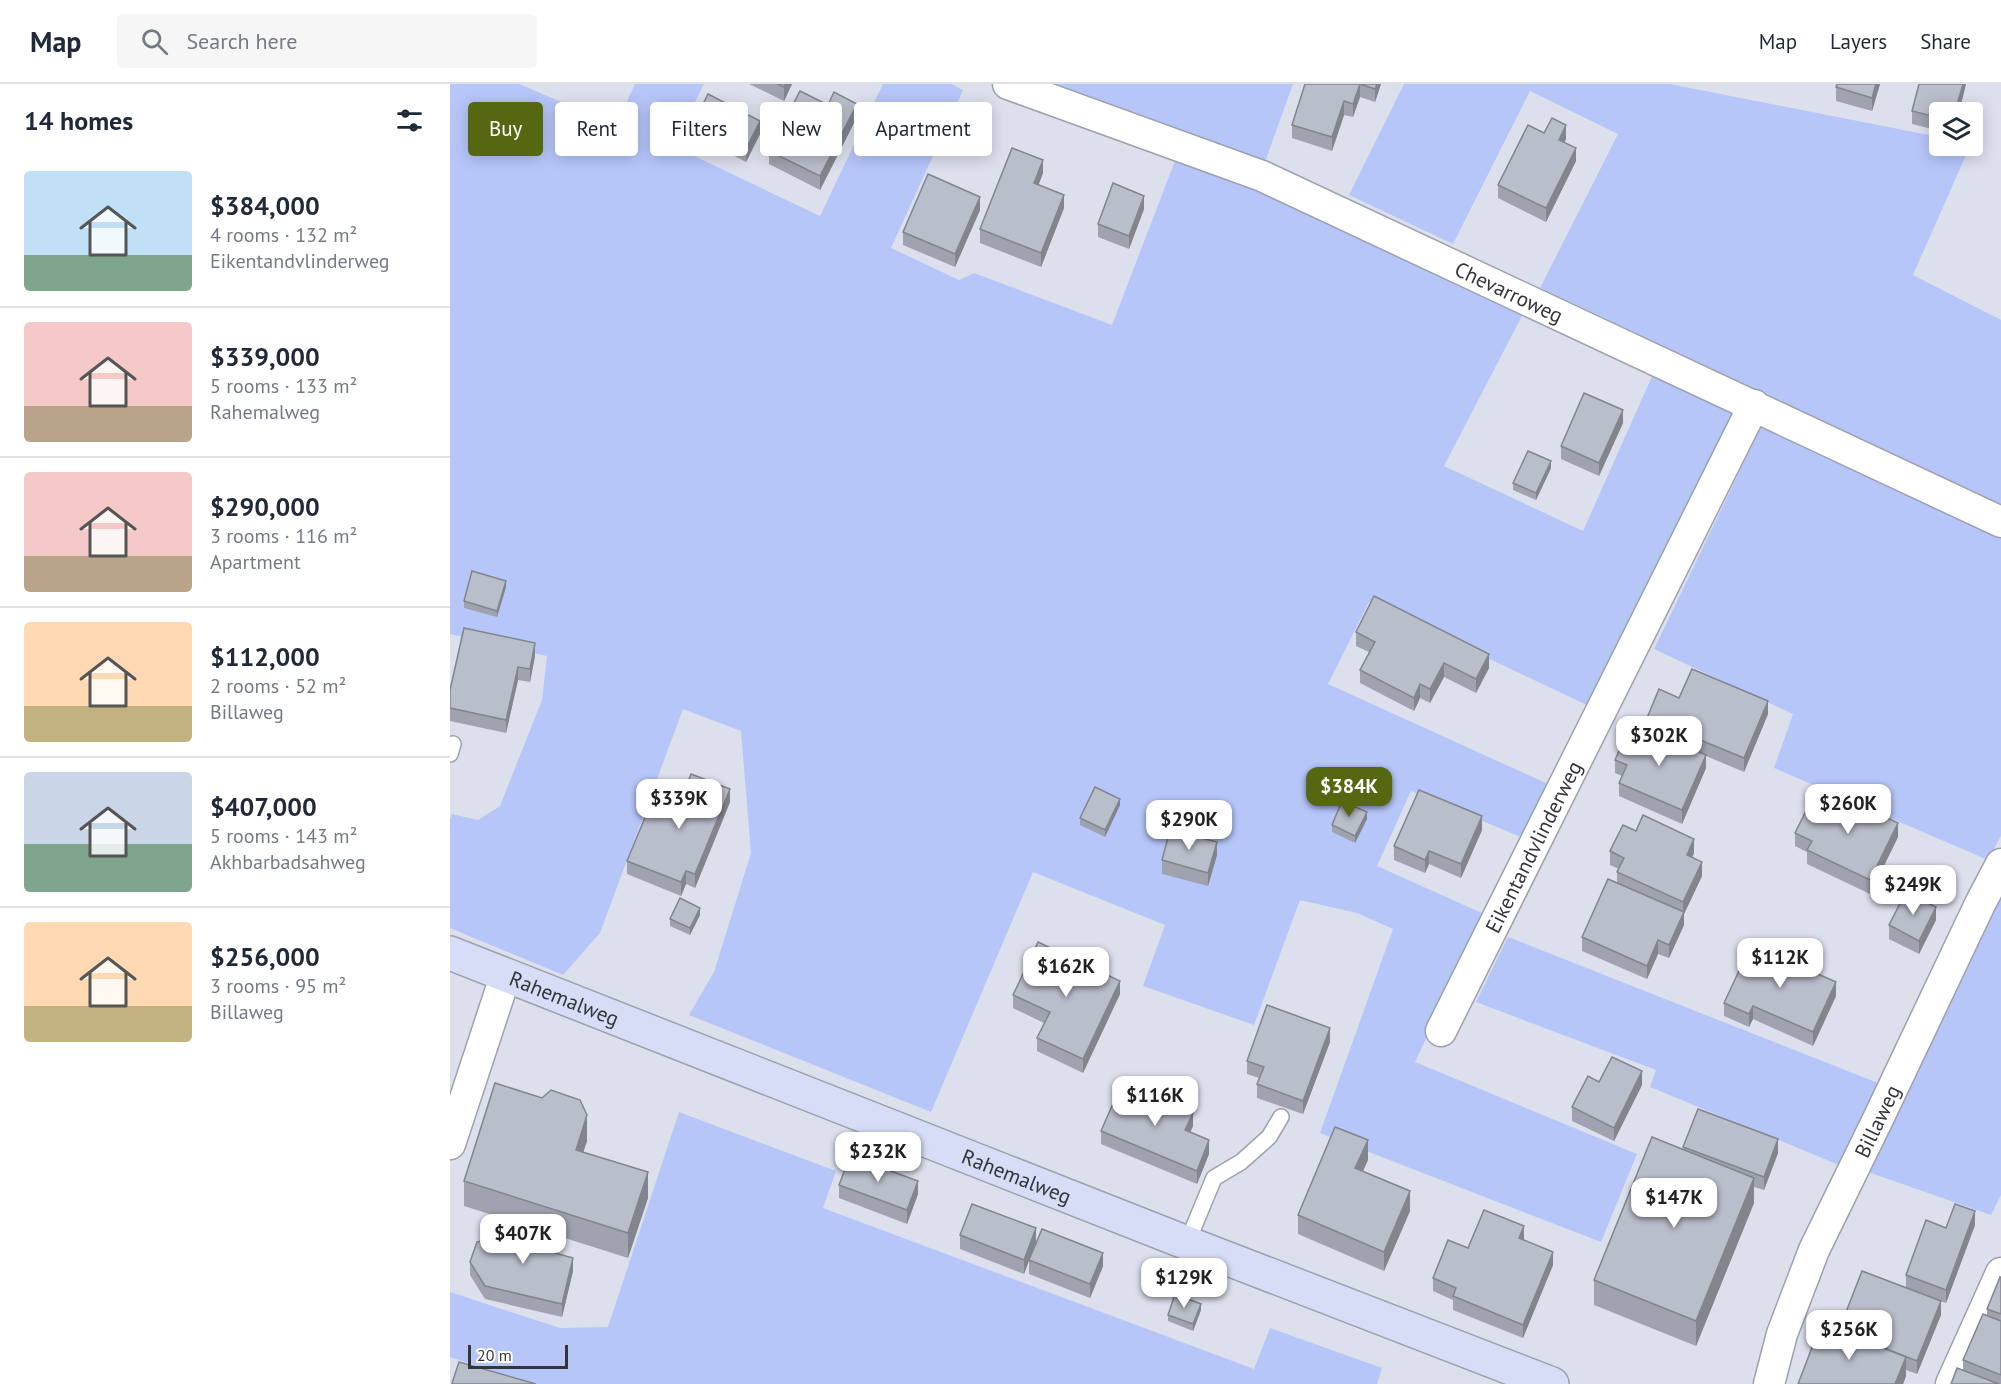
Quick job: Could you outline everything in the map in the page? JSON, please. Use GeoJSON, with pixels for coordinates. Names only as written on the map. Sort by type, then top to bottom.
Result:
{"type":"FeatureCollection","features":[{"type":"Feature","properties":{"kind":"street","name":"Chevarroweg"},"geometry":{"type":"LineString","coordinates":[[1008,84],[1262,176],[2001,522]]}},
{"type":"Feature","properties":{"kind":"street","name":"Eikentandvlinderweg"},"geometry":{"type":"LineString","coordinates":[[1441,1031],[1754,405]]}},
{"type":"Feature","properties":{"kind":"street","name":"Billaweg"},"geometry":{"type":"LineString","coordinates":[[1768,1384],[1782,1334],[1814,1250],[2001,864]]}},
{"type":"Feature","properties":{"kind":"street","name":"Rahemalweg"},"geometry":{"type":"LineString","coordinates":[[450,953],[1186,1243],[1552,1384]]}},
{"type":"Feature","properties":{"kind":"street"},"geometry":{"type":"LineString","coordinates":[[450,1144],[506,974]]}},
{"type":"Feature","properties":{"kind":"street"},"geometry":{"type":"LineString","coordinates":[[1951,1384],[2001,1273]]}},
{"type":"Feature","properties":{"kind":"lane"},"geometry":{"type":"LineString","coordinates":[[1186,1243],[1214,1178],[1241,1162],[1269,1137],[1281,1117]]}},
{"type":"Feature","properties":{"kind":"shaded area"},"geometry":{"type":"Polygon","coordinates":[[[450,84],[519,84],[562,102],[555,102],[555,156],[638,156],[638,102],[627,102],[635,84],[704,84],[695,102],[650,102],[650,156],[694,156],[820,216],[854,145],[854,156],[933,156],[891,248],[959,280],[974,273],[1112,325],[1175,161],[1261,191],[1524,312],[1444,466],[1583,531],[1654,372],[1739,410],[1591,707],[1369,602],[1328,684],[1548,784],[1523,838],[1411,791],[1377,866],[1484,914],[1415,1062],[1637,1154],[1601,1242],[1320,1133],[1393,929],[1357,913],[1300,900],[1254,1025],[1143,986],[1165,925],[1033,872],[931,1112],[689,1015],[714,972],[751,853],[741,731],[683,709],[600,933],[563,975],[450,928],[450,819],[452,814],[478,820],[500,806],[542,700],[547,656],[450,634],[450,84]]]}},
{"type":"Feature","properties":{"kind":"shaded area"},"geometry":{"type":"Polygon","coordinates":[[[883,84],[951,84],[963,90],[958,102],[874,102],[883,84]]]}},
{"type":"Feature","properties":{"kind":"shaded area"},"geometry":{"type":"Polygon","coordinates":[[[1055,84],[1293,84],[1265,162],[1055,84]]]}},
{"type":"Feature","properties":{"kind":"shaded area"},"geometry":{"type":"Polygon","coordinates":[[[1404,84],[1670,84],[1929,135],[1929,156],[1966,156],[1913,275],[2001,320],[2001,504],[1540,288],[1618,134],[1530,91],[1453,244],[1349,195],[1404,84]]]}},
{"type":"Feature","properties":{"kind":"shaded area"},"geometry":{"type":"Polygon","coordinates":[[[1762,425],[2001,535],[2001,836],[1988,860],[1774,768],[1793,714],[1654,649],[1762,425]]]}},
{"type":"Feature","properties":{"kind":"shaded area"},"geometry":{"type":"Polygon","coordinates":[[[2001,895],[2001,1195],[1991,1215],[1868,1172],[2001,895]]]}},
{"type":"Feature","properties":{"kind":"shaded area"},"geometry":{"type":"Polygon","coordinates":[[[1508,937],[1883,1085],[1839,1165],[1650,1087],[1656,1070],[1476,1002],[1508,937]]]}},
{"type":"Feature","properties":{"kind":"shaded area"},"geometry":{"type":"Polygon","coordinates":[[[679,1112],[836,1171],[823,1208],[1254,1369],[1270,1328],[1382,1368],[1377,1384],[532,1384],[450,1357],[450,1292],[560,1328],[608,1327],[679,1112]]]}},
{"type":"Feature","properties":{"kind":"building"},"geometry":{"type":"Polygon","coordinates":[[[1305,84],[1360,84],[1353,104],[1344,101],[1332,137],[1292,125],[1305,84]]]}},
{"type":"Feature","properties":{"kind":"building"},"geometry":{"type":"Polygon","coordinates":[[[1360,84],[1377,84],[1375,89],[1360,84]]]}},
{"type":"Feature","properties":{"kind":"building"},"geometry":{"type":"Polygon","coordinates":[[[1837,84],[1876,84],[1872,98],[1836,87],[1837,84]]]}},
{"type":"Feature","properties":{"kind":"building"},"geometry":{"type":"Polygon","coordinates":[[[1919,84],[1963,84],[1958,102],[1929,102],[1929,115],[1912,111],[1919,84]]]}},
{"type":"Feature","properties":{"kind":"building"},"geometry":{"type":"Polygon","coordinates":[[[800,91],[822,102],[794,102],[800,91]]]}},
{"type":"Feature","properties":{"kind":"building"},"geometry":{"type":"Polygon","coordinates":[[[834,92],[854,102],[854,110],[842,133],[842,102],[829,102],[834,92]]]}},
{"type":"Feature","properties":{"kind":"building"},"geometry":{"type":"Polygon","coordinates":[[[708,94],[723,102],[704,102],[708,94]]]}},
{"type":"Feature","properties":{"kind":"building"},"geometry":{"type":"Polygon","coordinates":[[[748,115],[760,121],[748,145],[748,115]]]}},
{"type":"Feature","properties":{"kind":"building"},"geometry":{"type":"Polygon","coordinates":[[[1552,118],[1566,125],[1559,140],[1576,148],[1546,208],[1498,185],[1528,125],[1544,133],[1552,118]]]}},
{"type":"Feature","properties":{"kind":"building"},"geometry":{"type":"Polygon","coordinates":[[[1012,148],[1043,160],[1034,183],[1064,195],[1041,253],[980,229],[1012,148]]]}},
{"type":"Feature","properties":{"kind":"building"},"geometry":{"type":"Polygon","coordinates":[[[779,156],[830,156],[820,176],[779,156]]]}},
{"type":"Feature","properties":{"kind":"building"},"geometry":{"type":"Polygon","coordinates":[[[928,174],[980,197],[955,254],[903,232],[928,174]]]}},
{"type":"Feature","properties":{"kind":"building"},"geometry":{"type":"Polygon","coordinates":[[[1113,183],[1144,196],[1129,236],[1098,224],[1113,183]]]}},
{"type":"Feature","properties":{"kind":"building"},"geometry":{"type":"Polygon","coordinates":[[[1584,393],[1623,410],[1599,463],[1561,446],[1584,393]]]}},
{"type":"Feature","properties":{"kind":"building"},"geometry":{"type":"Polygon","coordinates":[[[1528,451],[1551,461],[1536,493],[1513,483],[1528,451]]]}},
{"type":"Feature","properties":{"kind":"building"},"geometry":{"type":"Polygon","coordinates":[[[472,571],[506,581],[497,611],[464,601],[472,571]]]}},
{"type":"Feature","properties":{"kind":"building"},"geometry":{"type":"Polygon","coordinates":[[[1374,596],[1489,654],[1476,679],[1444,663],[1430,689],[1420,684],[1414,698],[1360,670],[1375,642],[1356,632],[1374,596]]]}},
{"type":"Feature","properties":{"kind":"building"},"geometry":{"type":"Polygon","coordinates":[[[464,628],[535,643],[530,669],[518,667],[506,720],[450,708],[450,690],[464,628]]]}},
{"type":"Feature","properties":{"kind":"building"},"geometry":{"type":"Polygon","coordinates":[[[1692,669],[1768,701],[1744,758],[1647,718],[1659,689],[1679,698],[1692,669]]]}},
{"type":"Feature","properties":{"kind":"building"},"geometry":{"type":"Polygon","coordinates":[[[1629,728],[1645,735],[1648,729],[1706,755],[1682,810],[1619,783],[1627,765],[1615,760],[1629,728]]]}},
{"type":"Feature","properties":{"kind":"building"},"geometry":{"type":"Polygon","coordinates":[[[691,774],[730,789],[695,874],[686,871],[681,882],[627,861],[653,798],[678,808],[691,774]]]}},
{"type":"Feature","properties":{"kind":"building"},"geometry":{"type":"Polygon","coordinates":[[[1095,787],[1120,799],[1105,830],[1080,818],[1095,787]]]}},
{"type":"Feature","properties":{"kind":"building"},"geometry":{"type":"Polygon","coordinates":[[[1419,790],[1482,816],[1461,864],[1429,851],[1425,860],[1394,846],[1419,790]]]}},
{"type":"Feature","properties":{"kind":"building"},"geometry":{"type":"Polygon","coordinates":[[[1837,794],[1898,823],[1870,880],[1807,850],[1812,841],[1795,833],[1810,803],[1828,811],[1837,794]]]}},
{"type":"Feature","properties":{"kind":"building"},"geometry":{"type":"Polygon","coordinates":[[[1342,801],[1367,812],[1355,836],[1332,825],[1342,801]]]}},
{"type":"Feature","properties":{"kind":"building"},"geometry":{"type":"Polygon","coordinates":[[[1643,815],[1694,839],[1687,855],[1702,862],[1683,902],[1617,872],[1624,858],[1610,851],[1623,825],[1636,831],[1643,815]]]}},
{"type":"Feature","properties":{"kind":"building"},"geometry":{"type":"Polygon","coordinates":[[[1170,830],[1217,842],[1208,873],[1162,860],[1170,830]]]}},
{"type":"Feature","properties":{"kind":"building"},"geometry":{"type":"Polygon","coordinates":[[[1608,879],[1684,912],[1669,945],[1658,940],[1647,966],[1582,937],[1608,879]]]}},
{"type":"Feature","properties":{"kind":"building"},"geometry":{"type":"Polygon","coordinates":[[[1906,892],[1936,907],[1919,941],[1889,925],[1906,892]]]}},
{"type":"Feature","properties":{"kind":"building"},"geometry":{"type":"Polygon","coordinates":[[[680,898],[700,908],[690,928],[670,919],[680,898]]]}},
{"type":"Feature","properties":{"kind":"building"},"geometry":{"type":"Polygon","coordinates":[[[1038,942],[1120,981],[1083,1059],[1037,1038],[1050,1012],[1013,995],[1038,942]]]}},
{"type":"Feature","properties":{"kind":"building"},"geometry":{"type":"Polygon","coordinates":[[[1751,945],[1836,982],[1813,1032],[1753,1006],[1749,1014],[1724,1003],[1751,945]]]}},
{"type":"Feature","properties":{"kind":"building"},"geometry":{"type":"Polygon","coordinates":[[[1267,1005],[1330,1028],[1303,1101],[1257,1084],[1264,1067],[1247,1061],[1267,1005]]]}},
{"type":"Feature","properties":{"kind":"building"},"geometry":{"type":"Polygon","coordinates":[[[1612,1057],[1642,1071],[1614,1128],[1572,1107],[1588,1076],[1599,1082],[1612,1057]]]}},
{"type":"Feature","properties":{"kind":"building"},"geometry":{"type":"Polygon","coordinates":[[[495,1083],[542,1098],[551,1090],[580,1100],[587,1115],[576,1150],[648,1172],[628,1233],[464,1181],[495,1083]]]}},
{"type":"Feature","properties":{"kind":"building"},"geometry":{"type":"Polygon","coordinates":[[[1122,1083],[1193,1113],[1185,1130],[1209,1140],[1197,1171],[1101,1131],[1122,1083]]]}},
{"type":"Feature","properties":{"kind":"building"},"geometry":{"type":"Polygon","coordinates":[[[1698,1109],[1778,1139],[1764,1177],[1683,1147],[1698,1109]]]}},
{"type":"Feature","properties":{"kind":"building"},"geometry":{"type":"Polygon","coordinates":[[[1335,1127],[1368,1140],[1355,1168],[1410,1191],[1384,1252],[1298,1215],[1335,1127]]]}},
{"type":"Feature","properties":{"kind":"building"},"geometry":{"type":"Polygon","coordinates":[[[1652,1137],[1754,1178],[1696,1321],[1594,1280],[1652,1137]]]}},
{"type":"Feature","properties":{"kind":"building"},"geometry":{"type":"Polygon","coordinates":[[[850,1156],[918,1181],[907,1210],[839,1185],[850,1156]]]}},
{"type":"Feature","properties":{"kind":"building"},"geometry":{"type":"Polygon","coordinates":[[[972,1204],[1036,1228],[1024,1260],[960,1235],[972,1204]]]}},
{"type":"Feature","properties":{"kind":"building"},"geometry":{"type":"Polygon","coordinates":[[[1955,1204],[1975,1211],[1946,1290],[1906,1275],[1926,1220],[1946,1228],[1955,1204]]]}},
{"type":"Feature","properties":{"kind":"building"},"geometry":{"type":"Polygon","coordinates":[[[1484,1210],[1524,1226],[1519,1238],[1553,1252],[1523,1325],[1453,1296],[1456,1288],[1433,1278],[1448,1240],[1468,1248],[1484,1210]]]}},
{"type":"Feature","properties":{"kind":"building"},"geometry":{"type":"Polygon","coordinates":[[[506,1225],[551,1236],[548,1251],[573,1258],[562,1304],[485,1286],[470,1262],[477,1242],[505,1234],[506,1225]]]}},
{"type":"Feature","properties":{"kind":"building"},"geometry":{"type":"Polygon","coordinates":[[[1042,1229],[1103,1253],[1090,1284],[1029,1260],[1042,1229]]]}},
{"type":"Feature","properties":{"kind":"building"},"geometry":{"type":"Polygon","coordinates":[[[1862,1271],[1941,1301],[1917,1361],[1839,1330],[1862,1271]]]}},
{"type":"Feature","properties":{"kind":"building"},"geometry":{"type":"Polygon","coordinates":[[[2001,1277],[2001,1314],[1987,1309],[2001,1277]]]}},
{"type":"Feature","properties":{"kind":"building"},"geometry":{"type":"Polygon","coordinates":[[[1175,1294],[1201,1304],[1193,1324],[1168,1315],[1175,1294]]]}},
{"type":"Feature","properties":{"kind":"building"},"geometry":{"type":"Polygon","coordinates":[[[1983,1314],[2001,1321],[2001,1375],[1963,1360],[1983,1314]]]}},
{"type":"Feature","properties":{"kind":"building"},"geometry":{"type":"Polygon","coordinates":[[[1821,1324],[1906,1357],[1895,1384],[1798,1384],[1821,1324]]]}},
{"type":"Feature","properties":{"kind":"building"},"geometry":{"type":"Polygon","coordinates":[[[459,1362],[536,1384],[454,1384],[452,1383],[459,1362]]]}},
{"type":"Feature","properties":{"kind":"building"},"geometry":{"type":"Polygon","coordinates":[[[1957,1368],[1999,1384],[1951,1384],[1957,1368]]]}}]}
